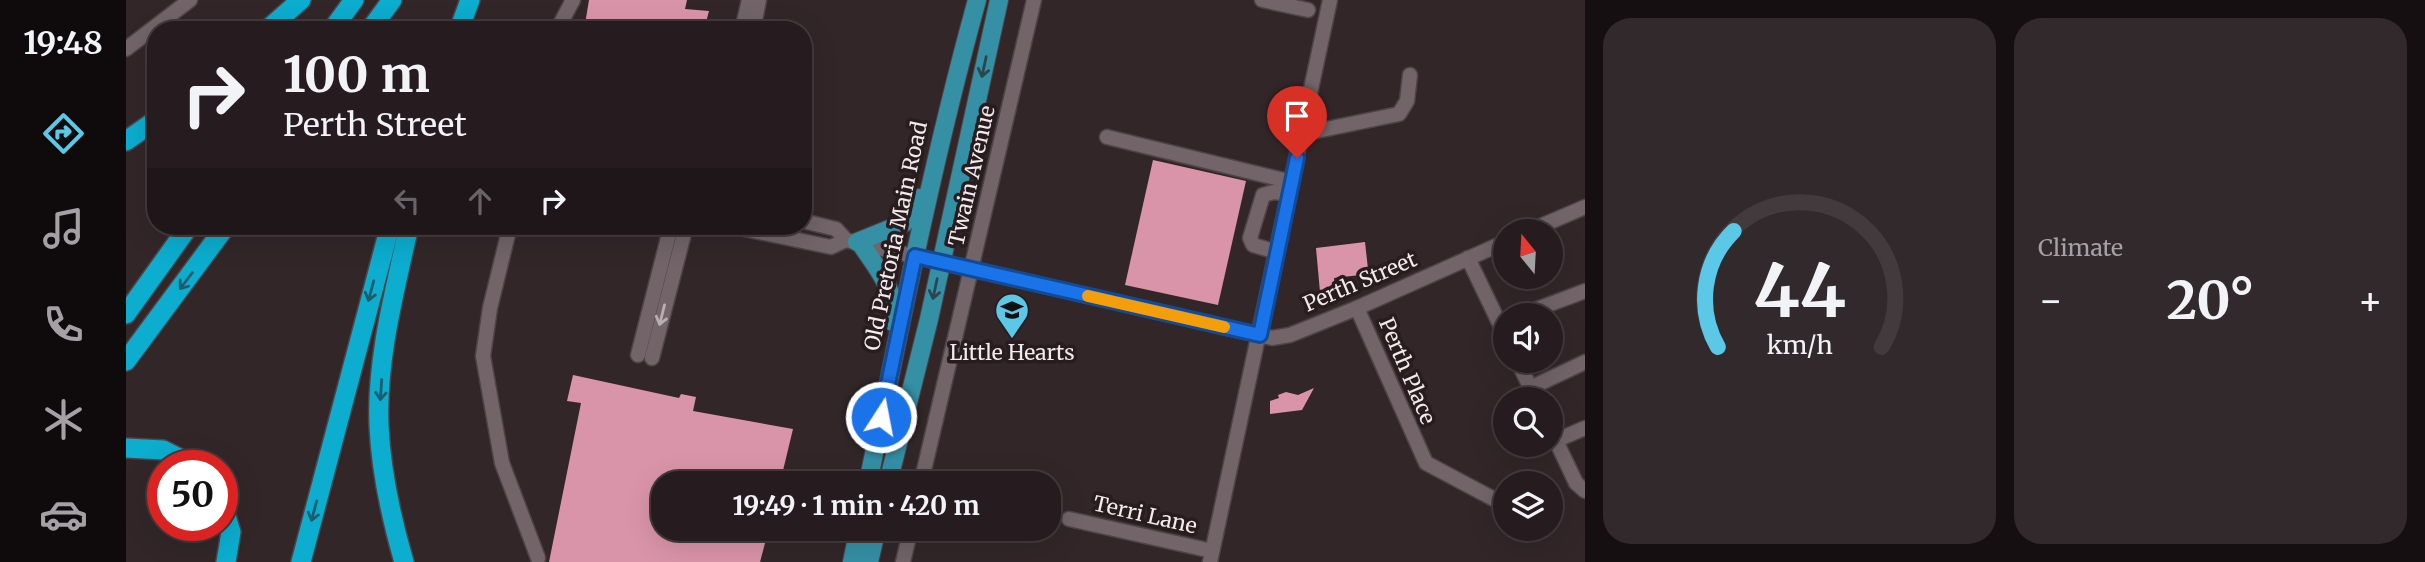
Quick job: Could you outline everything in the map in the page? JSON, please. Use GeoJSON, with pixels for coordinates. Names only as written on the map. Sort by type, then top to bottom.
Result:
{"type":"FeatureCollection","features":[{"type":"Feature","properties":{"kind":"highway"},"geometry":{"type":"LineString","coordinates":[[277,21],[301,0]]}},
{"type":"Feature","properties":{"kind":"highway"},"geometry":{"type":"LineString","coordinates":[[339,21],[354,0]]}},
{"type":"Feature","properties":{"kind":"highway"},"geometry":{"type":"LineString","coordinates":[[377,21],[392,0]]}},
{"type":"Feature","properties":{"kind":"highway"},"geometry":{"type":"LineString","coordinates":[[462,21],[470,0]]}},
{"type":"Feature","properties":{"kind":"highway"},"geometry":{"type":"LineString","coordinates":[[126,141],[147,126]]}},
{"type":"Feature","properties":{"kind":"highway"},"geometry":{"type":"LineString","coordinates":[[126,314],[182,235]]}},
{"type":"Feature","properties":{"kind":"highway"},"geometry":{"type":"LineString","coordinates":[[126,361],[219,235]]}},
{"type":"Feature","properties":{"kind":"highway"},"geometry":{"type":"LineString","coordinates":[[301,562],[388,235]]}},
{"type":"Feature","properties":{"kind":"highway"},"geometry":{"type":"LineString","coordinates":[[404,562],[386,485],[379,424],[384,360],[407,235]]}},
{"type":"Feature","properties":{"kind":"highway"},"geometry":{"type":"LineString","coordinates":[[126,447],[163,450]]}},
{"type":"Feature","properties":{"kind":"highway"},"geometry":{"type":"LineString","coordinates":[[226,562],[230,541]]}},
{"type":"Feature","properties":{"kind":"main road","name":"Old Pretoria Main Road"},"geometry":{"type":"LineString","coordinates":[[870,471],[943,124],[977,0]]}},
{"type":"Feature","properties":{"kind":"main road"},"geometry":{"type":"LineString","coordinates":[[891,471],[999,0]]}},
{"type":"Feature","properties":{"kind":"main road"},"geometry":{"type":"LineString","coordinates":[[886,395],[892,295],[854,242],[897,228],[911,215],[943,124]]}},
{"type":"Feature","properties":{"kind":"main road"},"geometry":{"type":"LineString","coordinates":[[852,562],[856,541]]}},
{"type":"Feature","properties":{"kind":"main road"},"geometry":{"type":"LineString","coordinates":[[869,562],[874,541]]}},
{"type":"Feature","properties":{"kind":"street"},"geometry":{"type":"LineString","coordinates":[[163,21],[190,0]]}},
{"type":"Feature","properties":{"kind":"street"},"geometry":{"type":"LineString","coordinates":[[562,21],[573,0]]}},
{"type":"Feature","properties":{"kind":"street"},"geometry":{"type":"LineString","coordinates":[[744,21],[749,0]]}},
{"type":"Feature","properties":{"kind":"street"},"geometry":{"type":"LineString","coordinates":[[755,21],[759,0]]}},
{"type":"Feature","properties":{"kind":"street","name":"Twain Avenue"},"geometry":{"type":"LineString","coordinates":[[924,471],[1034,0]]}},
{"type":"Feature","properties":{"kind":"street"},"geometry":{"type":"LineString","coordinates":[[1262,0],[1301,6]]}},
{"type":"Feature","properties":{"kind":"street"},"geometry":{"type":"LineString","coordinates":[[1211,557],[1330,0]]}},
{"type":"Feature","properties":{"kind":"street"},"geometry":{"type":"LineString","coordinates":[[126,50],[147,34]]}},
{"type":"Feature","properties":{"kind":"street"},"geometry":{"type":"LineString","coordinates":[[1302,134],[1399,114],[1407,101],[1410,75]]}},
{"type":"Feature","properties":{"kind":"street"},"geometry":{"type":"LineString","coordinates":[[1107,137],[1290,188]]}},
{"type":"Feature","properties":{"kind":"street"},"geometry":{"type":"LineString","coordinates":[[1277,252],[1253,245],[1250,238],[1263,195],[1290,188]]}},
{"type":"Feature","properties":{"kind":"street"},"geometry":{"type":"LineString","coordinates":[[1558,219],[1585,207]]}},
{"type":"Feature","properties":{"kind":"street"},"geometry":{"type":"LineString","coordinates":[[812,223],[836,229],[854,242]]}},
{"type":"Feature","properties":{"kind":"street"},"geometry":{"type":"LineString","coordinates":[[508,235],[489,308],[483,356],[502,463],[538,558]]}},
{"type":"Feature","properties":{"kind":"street"},"geometry":{"type":"LineString","coordinates":[[664,283],[670,235]]}},
{"type":"Feature","properties":{"kind":"street"},"geometry":{"type":"LineString","coordinates":[[645,356],[664,283],[683,235]]}},
{"type":"Feature","properties":{"kind":"street"},"geometry":{"type":"LineString","coordinates":[[773,235],[831,247],[854,242]]}},
{"type":"Feature","properties":{"kind":"street","name":"Perth Street"},"geometry":{"type":"LineString","coordinates":[[854,242],[1272,338],[1290,335],[1357,308],[1493,247]]}},
{"type":"Feature","properties":{"kind":"street"},"geometry":{"type":"LineString","coordinates":[[1468,258],[1493,307]]}},
{"type":"Feature","properties":{"kind":"street"},"geometry":{"type":"LineString","coordinates":[[1553,303],[1585,291]]}},
{"type":"Feature","properties":{"kind":"street","name":"Perth Place"},"geometry":{"type":"LineString","coordinates":[[1357,308],[1420,453]]}},
{"type":"Feature","properties":{"kind":"street"},"geometry":{"type":"LineString","coordinates":[[1543,387],[1585,362]]}},
{"type":"Feature","properties":{"kind":"street"},"geometry":{"type":"LineString","coordinates":[[1563,432],[1585,428]]}},
{"type":"Feature","properties":{"kind":"street"},"geometry":{"type":"LineString","coordinates":[[1420,453],[1493,488]]}},
{"type":"Feature","properties":{"kind":"street"},"geometry":{"type":"LineString","coordinates":[[1420,453],[1432,468],[1493,499]]}},
{"type":"Feature","properties":{"kind":"street"},"geometry":{"type":"LineString","coordinates":[[1563,454],[1576,483],[1585,491]]}},
{"type":"Feature","properties":{"kind":"street","name":"Terri Lane"},"geometry":{"type":"LineString","coordinates":[[1069,519],[1211,557]]}},
{"type":"Feature","properties":{"kind":"street"},"geometry":{"type":"LineString","coordinates":[[902,562],[908,541]]}},
{"type":"Feature","properties":{"kind":"building"},"geometry":{"type":"Polygon","coordinates":[[[589,0],[687,0],[685,9],[709,11],[706,21],[586,21],[589,0]]]}},
{"type":"Feature","properties":{"kind":"building"},"geometry":{"type":"Polygon","coordinates":[[[1153,160],[1246,181],[1218,305],[1125,285],[1153,160]]]}},
{"type":"Feature","properties":{"kind":"building"},"geometry":{"type":"Polygon","coordinates":[[[1365,242],[1369,278],[1360,279],[1360,275],[1334,278],[1335,290],[1320,292],[1316,248],[1365,242]]]}},
{"type":"Feature","properties":{"kind":"building"},"geometry":{"type":"Polygon","coordinates":[[[573,375],[679,398],[681,394],[696,397],[693,411],[793,429],[783,471],[651,471],[651,541],[766,541],[760,562],[549,562],[581,403],[567,401],[573,375]]]}},
{"type":"Feature","properties":{"kind":"building"},"geometry":{"type":"Polygon","coordinates":[[[1314,388],[1302,410],[1270,414],[1270,401],[1279,398],[1278,395],[1286,392],[1298,395],[1314,388]]]}},
{"type":"Feature","properties":{"kind":"slow traffic"},"geometry":{"type":"LineString","coordinates":[[1088,296],[1224,327]]}},
{"type":"Feature","properties":{"kind":"place","name":"Little Hearts"},"geometry":{"type":"Point","coordinates":[1012,340]}},
{"type":"Feature","properties":{"kind":"route"},"geometry":{"type":"LineString","coordinates":[[881,417],[915,256],[1260,335],[1297,158]]}}]}
